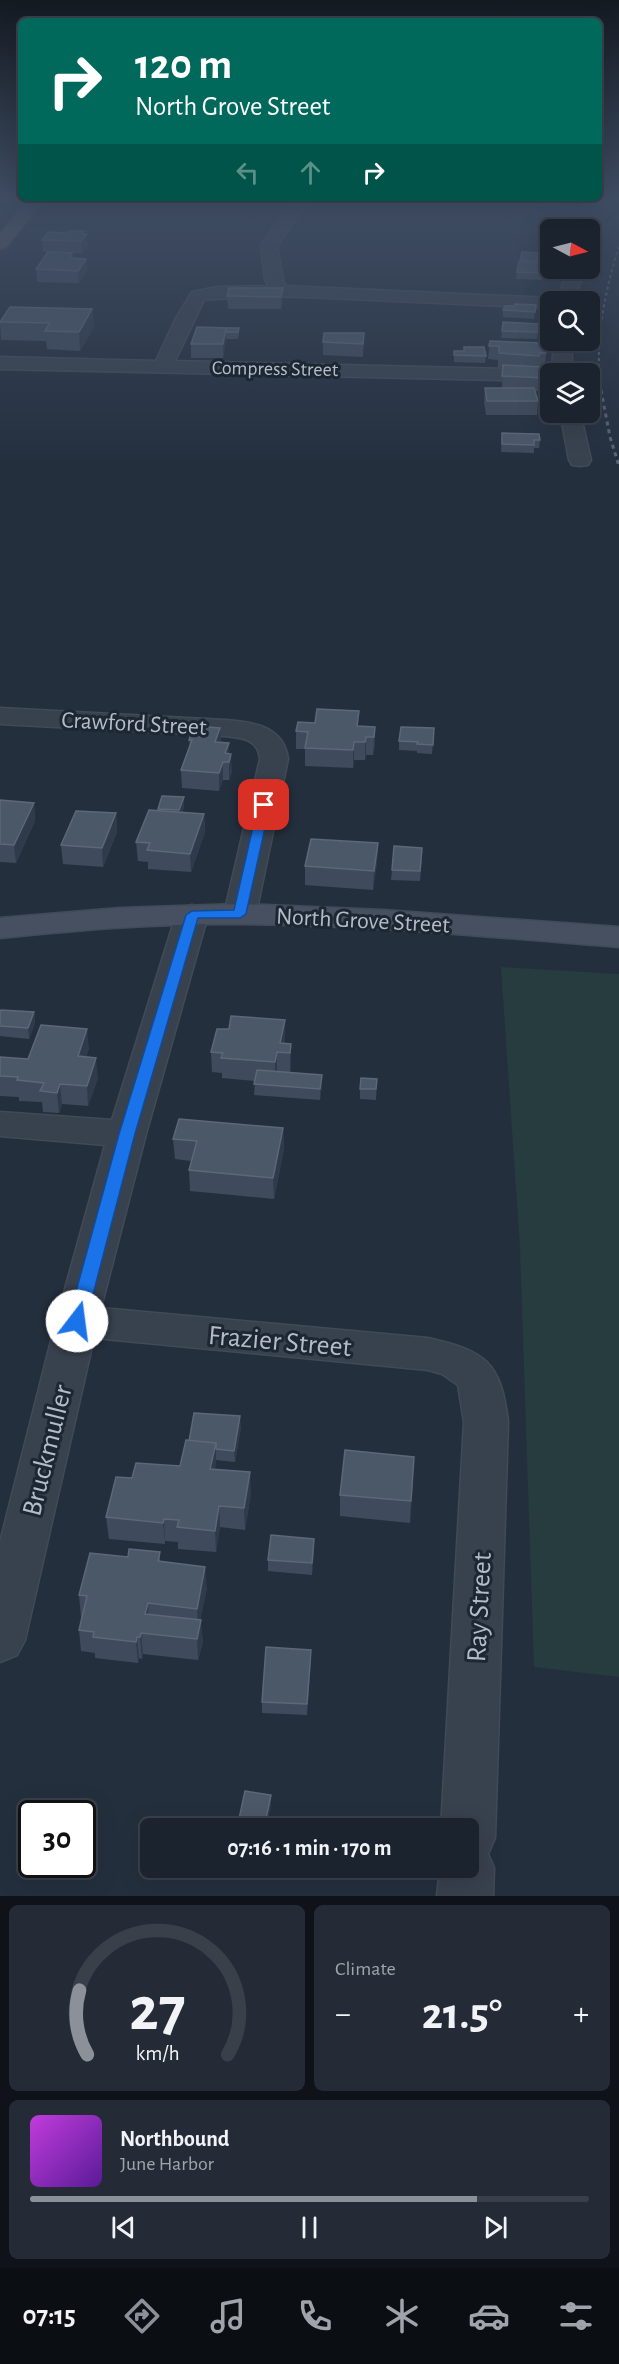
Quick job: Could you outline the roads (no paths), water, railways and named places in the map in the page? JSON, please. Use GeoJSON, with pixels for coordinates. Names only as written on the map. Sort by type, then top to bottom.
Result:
{"type":"FeatureCollection","features":[{"type":"Feature","properties":{"kind":"main road","name":"North Grove Street"},"geometry":{"type":"LineString","coordinates":[[0,928],[95,919],[240,914],[369,919],[619,937]]}},
{"type":"Feature","properties":{"kind":"street"},"geometry":{"type":"LineString","coordinates":[[163,366],[195,300],[202,294],[218,291],[280,291],[540,303]]}},
{"type":"Feature","properties":{"kind":"street","name":"Compress Street"},"geometry":{"type":"LineString","coordinates":[[0,363],[540,375]]}},
{"type":"Feature","properties":{"kind":"street"},"geometry":{"type":"LineString","coordinates":[[572,423],[580,460]]}},
{"type":"Feature","properties":{"kind":"street","name":"Crawford Street"},"geometry":{"type":"LineString","coordinates":[[0,716],[225,728],[244,730],[266,739],[274,749],[274,759],[240,914]]}},
{"type":"Feature","properties":{"kind":"street","name":"Bruckmuller"},"geometry":{"type":"LineString","coordinates":[[0,1640],[77,1321],[127,1134],[192,915]]}},
{"type":"Feature","properties":{"kind":"street"},"geometry":{"type":"LineString","coordinates":[[0,1124],[127,1134]]}},
{"type":"Feature","properties":{"kind":"street","name":"Frazier Street"},"geometry":{"type":"LineString","coordinates":[[77,1321],[428,1354],[465,1364],[476,1377]]}},
{"type":"Feature","properties":{"kind":"street","name":"Ray Street"},"geometry":{"type":"LineString","coordinates":[[469,1818],[486,1422],[484,1392],[476,1377]]}},
{"type":"Feature","properties":{"kind":"street"},"geometry":{"type":"LineString","coordinates":[[465,1896],[466,1878]]}},
{"type":"Feature","properties":{"kind":"railway"},"geometry":{"type":"LineString","coordinates":[[601,391],[600,335],[607,289]]}},
{"type":"Feature","properties":{"kind":"railway"},"geometry":{"type":"LineString","coordinates":[[601,390],[610,437],[619,466]]}}]}
